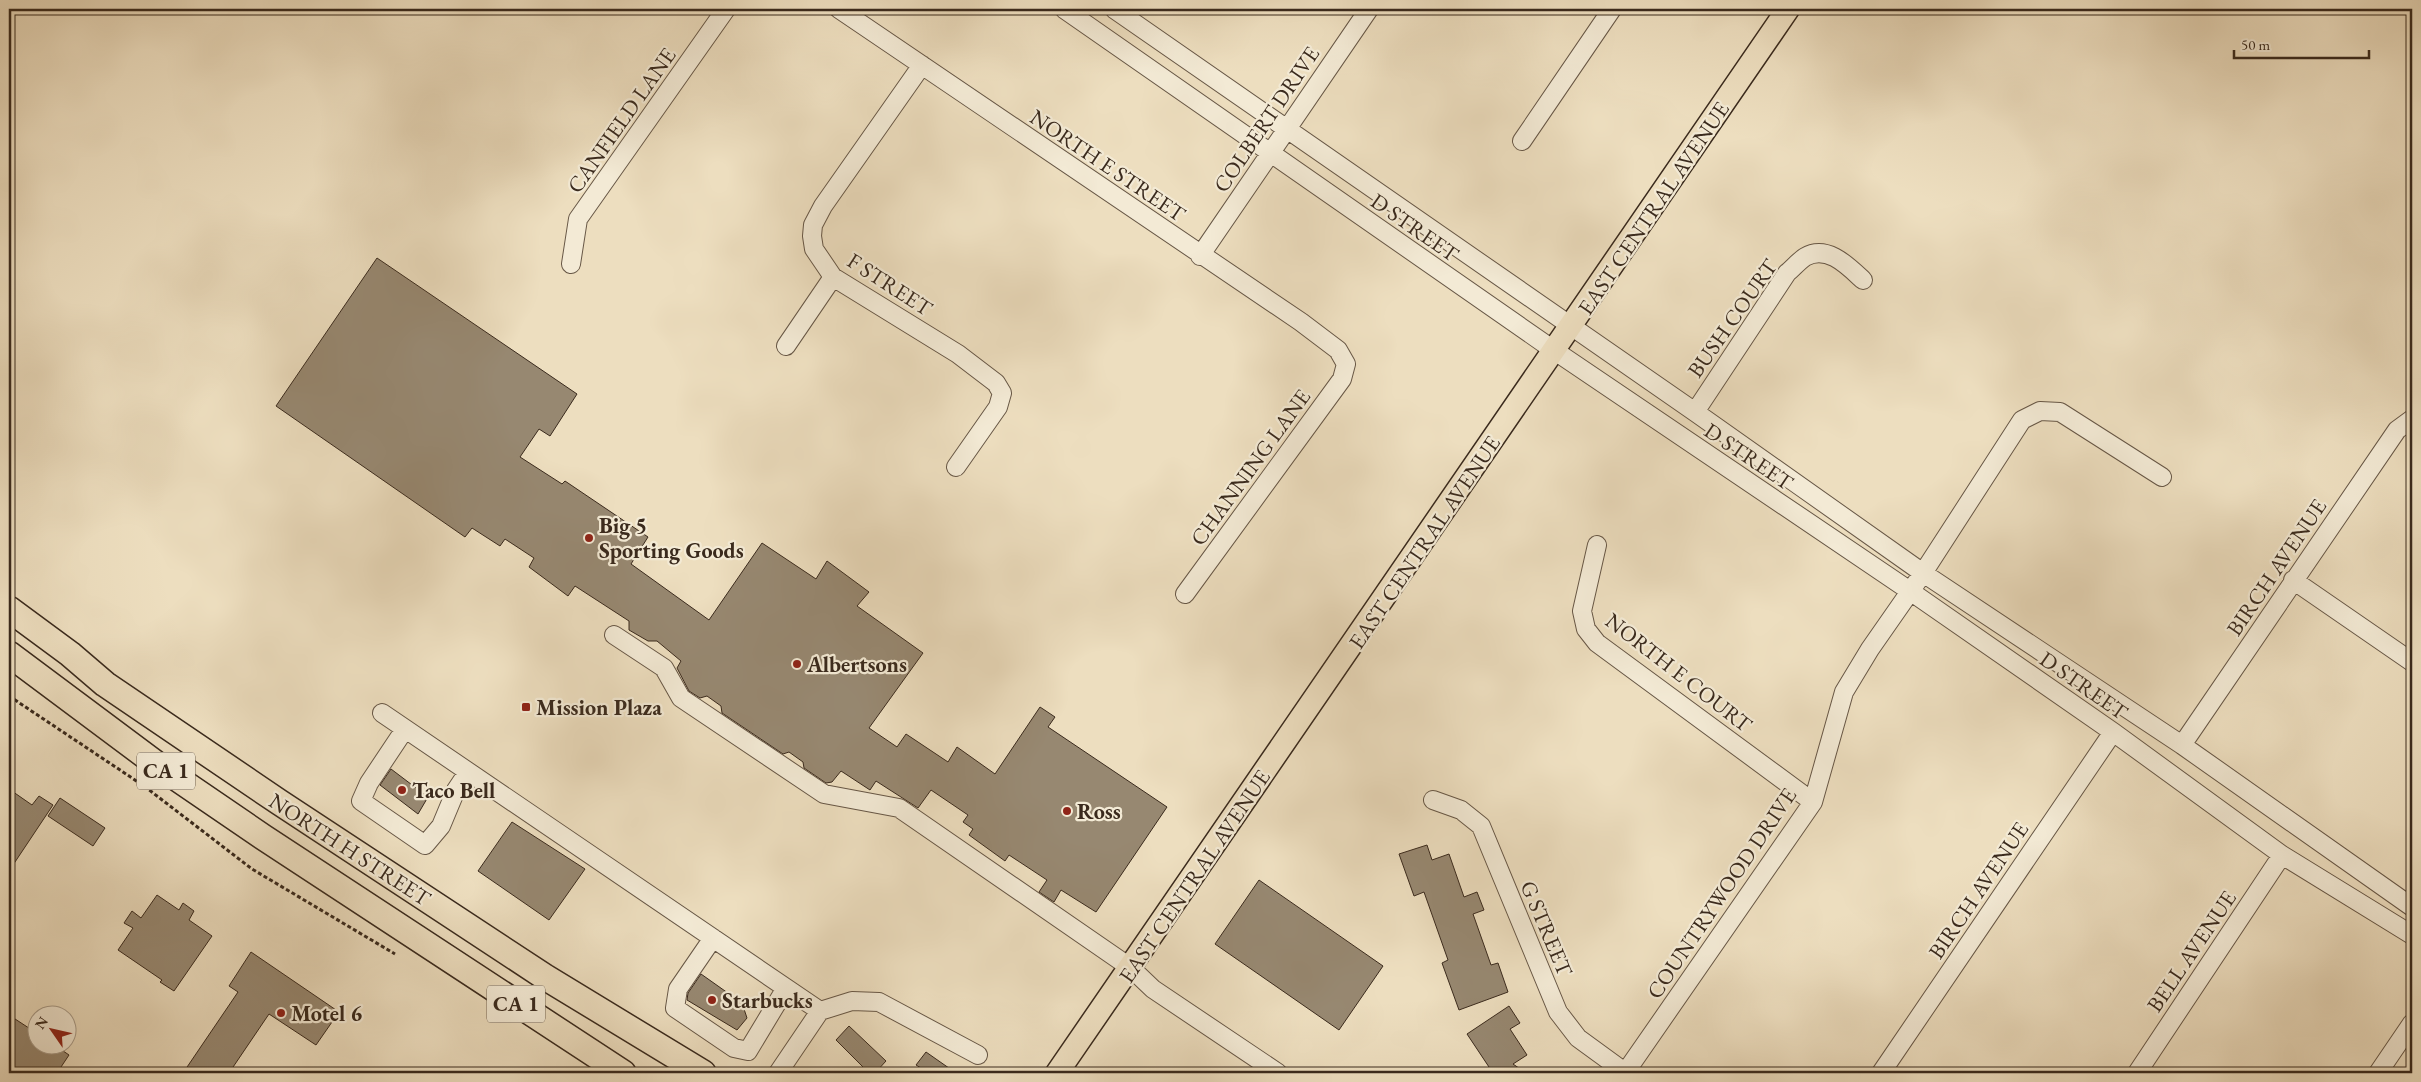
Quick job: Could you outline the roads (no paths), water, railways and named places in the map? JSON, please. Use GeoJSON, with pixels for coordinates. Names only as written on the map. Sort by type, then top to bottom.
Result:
{"type":"FeatureCollection","features":[{"type":"Feature","properties":{"kind":"highway","name":"NORTH H STREET"},"geometry":{"type":"LineString","coordinates":[[9,609],[70,654],[105,684],[271,797],[545,977],[703,1073]]}},
{"type":"Feature","properties":{"kind":"highway","name":"NORTH H STREET"},"geometry":{"type":"LineString","coordinates":[[9,654],[159,766],[262,837],[623,1073]]}},
{"type":"Feature","properties":{"kind":"main road","name":"EAST CENTRAL AVENUE"},"geometry":{"type":"LineString","coordinates":[[1057,1073],[1132,968],[1788,9]]}},
{"type":"Feature","properties":{"kind":"street","name":"CANFIELD LANE"},"geometry":{"type":"LineString","coordinates":[[571,264],[578,219],[726,9]]}},
{"type":"Feature","properties":{"kind":"street","name":"NORTH E STREET"},"geometry":{"type":"LineString","coordinates":[[839,9],[1200,256],[1300,322],[1338,350],[1346,364]]}},
{"type":"Feature","properties":{"kind":"street","name":"D STREET"},"geometry":{"type":"LineString","coordinates":[[1064,9],[1269,154],[1910,591],[2113,732],[2282,855],[2412,936]]}},
{"type":"Feature","properties":{"kind":"street","name":"D STREET"},"geometry":{"type":"LineString","coordinates":[[1114,9],[1695,412],[1923,573],[2182,745],[2412,907]]}},
{"type":"Feature","properties":{"kind":"street","name":"COLBERT DRIVE"},"geometry":{"type":"LineString","coordinates":[[1200,256],[1369,9]]}},
{"type":"Feature","properties":{"kind":"street"},"geometry":{"type":"LineString","coordinates":[[1522,142],[1612,9]]}},
{"type":"Feature","properties":{"kind":"street","name":"F STREET"},"geometry":{"type":"LineString","coordinates":[[922,65],[837,187],[813,225],[812,236],[814,249],[833,277],[958,354],[996,383],[1002,393],[998,407],[956,466]]}},
{"type":"Feature","properties":{"kind":"street","name":"BUSH COURT"},"geometry":{"type":"LineString","coordinates":[[1695,412],[1787,273],[1805,257],[1815,254],[1839,258],[1863,280]]}},
{"type":"Feature","properties":{"kind":"street"},"geometry":{"type":"LineString","coordinates":[[786,346],[833,277]]}},
{"type":"Feature","properties":{"kind":"street","name":"CHANNING LANE"},"geometry":{"type":"LineString","coordinates":[[1185,594],[1342,379],[1346,364]]}},
{"type":"Feature","properties":{"kind":"street","name":"COUNTRYWOOD DRIVE"},"geometry":{"type":"LineString","coordinates":[[1625,1073],[1814,802],[1844,692],[1870,649],[1923,573],[2022,420],[2040,411],[2060,412],[2162,477]]}},
{"type":"Feature","properties":{"kind":"street","name":"BIRCH AVENUE"},"geometry":{"type":"LineString","coordinates":[[2182,745],[2397,430],[2412,419]]}},
{"type":"Feature","properties":{"kind":"street","name":"NORTH E COURT"},"geometry":{"type":"LineString","coordinates":[[1597,545],[1582,611],[1586,629],[1597,643],[1814,802]]}},
{"type":"Feature","properties":{"kind":"street"},"geometry":{"type":"LineString","coordinates":[[2293,580],[2412,662]]}},
{"type":"Feature","properties":{"kind":"street"},"geometry":{"type":"LineString","coordinates":[[614,635],[664,668],[680,698],[824,794],[899,808],[1132,968],[1153,989],[1278,1073]]}},
{"type":"Feature","properties":{"kind":"street"},"geometry":{"type":"LineString","coordinates":[[382,713],[820,1011]]}},
{"type":"Feature","properties":{"kind":"street"},"geometry":{"type":"LineString","coordinates":[[405,729],[369,783],[361,801],[425,845],[441,826],[456,790],[468,772]]}},
{"type":"Feature","properties":{"kind":"street","name":"BIRCH AVENUE"},"geometry":{"type":"LineString","coordinates":[[1881,1073],[2113,732]]}},
{"type":"Feature","properties":{"kind":"street","name":"G STREET"},"geometry":{"type":"LineString","coordinates":[[1433,800],[1461,810],[1481,826],[1558,1012],[1578,1038],[1625,1073]]}},
{"type":"Feature","properties":{"kind":"street","name":"BELL AVENUE"},"geometry":{"type":"LineString","coordinates":[[2137,1073],[2282,855]]}},
{"type":"Feature","properties":{"kind":"street"},"geometry":{"type":"LineString","coordinates":[[712,938],[678,989],[675,1008],[734,1048],[748,1051],[786,988]]}},
{"type":"Feature","properties":{"kind":"street"},"geometry":{"type":"LineString","coordinates":[[778,1073],[820,1011],[852,1002],[879,1002],[978,1055]]}},
{"type":"Feature","properties":{"kind":"street"},"geometry":{"type":"LineString","coordinates":[[2378,1073],[2412,1023]]}},
{"type":"Feature","properties":{"kind":"place","name":"Big 5 Sporting Goods"},"geometry":{"type":"Point","coordinates":[589,538]}},
{"type":"Feature","properties":{"kind":"place","name":"Albertsons"},"geometry":{"type":"Point","coordinates":[797,664]}},
{"type":"Feature","properties":{"kind":"place","name":"Mission Plaza"},"geometry":{"type":"Point","coordinates":[526,707]}},
{"type":"Feature","properties":{"kind":"place","name":"Taco Bell"},"geometry":{"type":"Point","coordinates":[402,790]}},
{"type":"Feature","properties":{"kind":"place","name":"Ross"},"geometry":{"type":"Point","coordinates":[1067,811]}},
{"type":"Feature","properties":{"kind":"place","name":"Starbucks"},"geometry":{"type":"Point","coordinates":[712,1000]}},
{"type":"Feature","properties":{"kind":"place","name":"Motel 6"},"geometry":{"type":"Point","coordinates":[281,1013]}}]}
